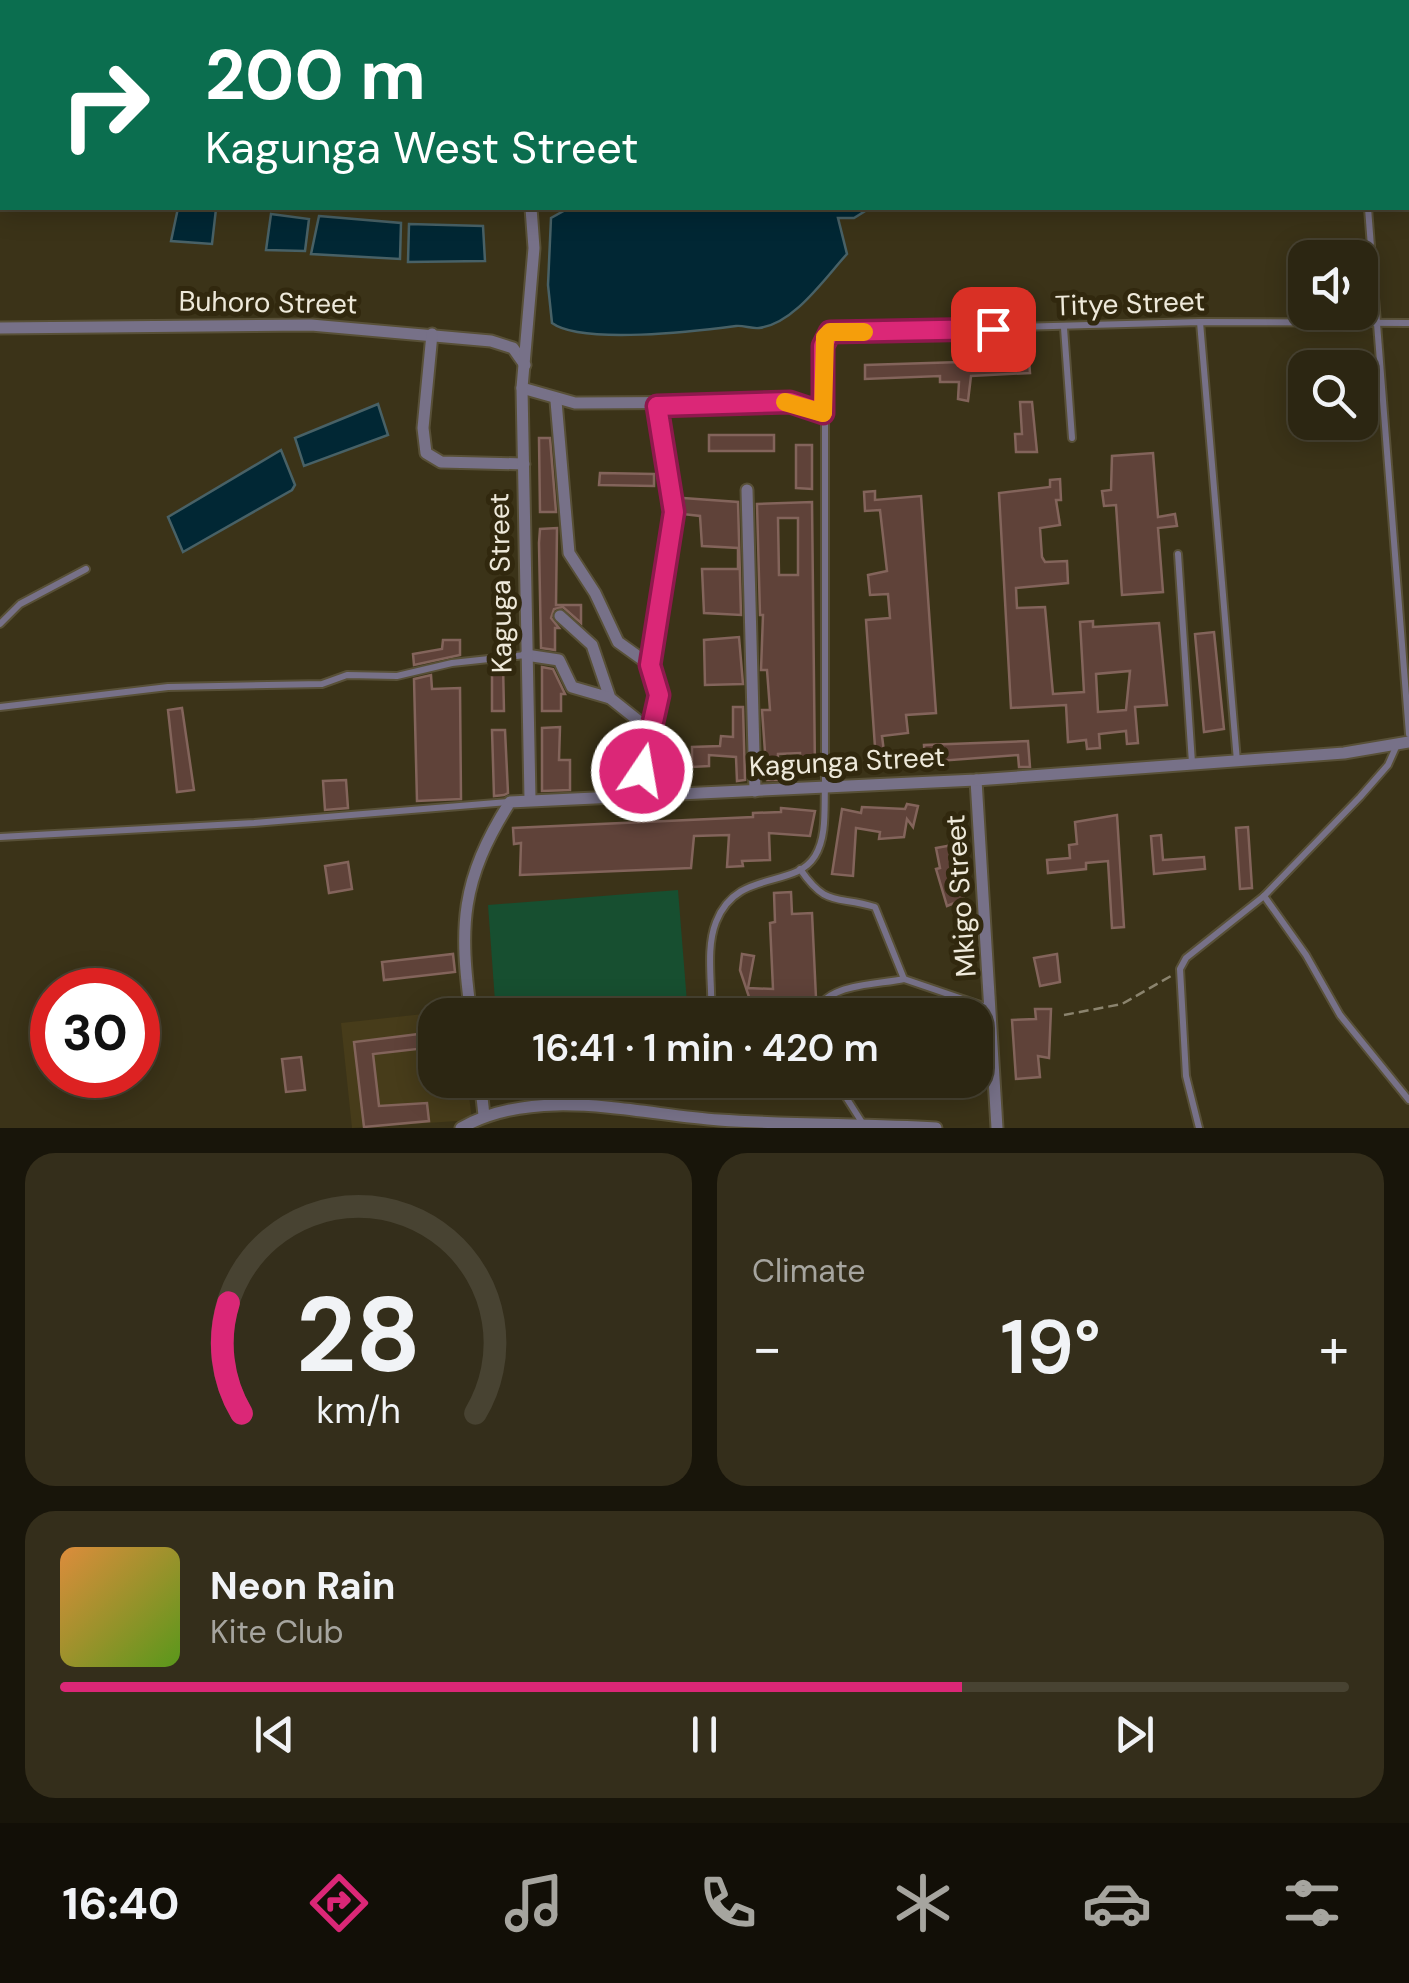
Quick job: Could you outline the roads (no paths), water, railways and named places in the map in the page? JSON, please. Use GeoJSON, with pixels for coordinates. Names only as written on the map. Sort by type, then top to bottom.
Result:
{"type":"FeatureCollection","features":[{"type":"Feature","properties":{"kind":"street","name":"Kaguga Street"},"geometry":{"type":"LineString","coordinates":[[530,799],[522,388],[534,248],[532,210]]}},
{"type":"Feature","properties":{"kind":"street","name":"Buhoro Street"},"geometry":{"type":"LineString","coordinates":[[0,328],[311,324],[432,334],[513,348],[525,366]]}},
{"type":"Feature","properties":{"kind":"street"},"geometry":{"type":"LineString","coordinates":[[432,334],[424,410],[426,453],[440,462],[524,464]]}},
{"type":"Feature","properties":{"kind":"street"},"geometry":{"type":"LineString","coordinates":[[522,388],[556,400],[657,406],[790,402],[823,413]]}},
{"type":"Feature","properties":{"kind":"street"},"geometry":{"type":"LineString","coordinates":[[556,400],[569,554],[596,593],[618,642],[650,665]]}},
{"type":"Feature","properties":{"kind":"street"},"geometry":{"type":"LineString","coordinates":[[638,796],[659,695],[650,665],[674,512],[657,406]]}},
{"type":"Feature","properties":{"kind":"street"},"geometry":{"type":"LineString","coordinates":[[747,490],[755,790]]}},
{"type":"Feature","properties":{"kind":"street"},"geometry":{"type":"LineString","coordinates":[[560,616],[592,645],[610,698]]}},
{"type":"Feature","properties":{"kind":"street"},"geometry":{"type":"LineString","coordinates":[[526,655],[559,660],[572,687],[610,698],[650,730]]}},
{"type":"Feature","properties":{"kind":"street","name":"Kagunga Street"},"geometry":{"type":"LineString","coordinates":[[510,802],[976,780],[1237,762],[1404,743]]}},
{"type":"Feature","properties":{"kind":"street","name":"Mkigo Street"},"geometry":{"type":"LineString","coordinates":[[976,780],[992,998]]}},
{"type":"Feature","properties":{"kind":"street"},"geometry":{"type":"LineString","coordinates":[[469,998],[462,916],[468,890],[510,802]]}},
{"type":"Feature","properties":{"kind":"street","name":"Mkigo Street"},"geometry":{"type":"LineString","coordinates":[[993,1009],[998,1128]]}},
{"type":"Feature","properties":{"kind":"street"},"geometry":{"type":"LineString","coordinates":[[482,1098],[484,1115]]}},
{"type":"Feature","properties":{"kind":"street"},"geometry":{"type":"LineString","coordinates":[[462,1128],[484,1115],[540,1105],[722,1120],[936,1128]]}},
{"type":"Feature","properties":{"kind":"lane"},"geometry":{"type":"LineString","coordinates":[[1368,210],[1370,240]]}},
{"type":"Feature","properties":{"kind":"lane"},"geometry":{"type":"LineString","coordinates":[[1200,322],[1237,762]]}},
{"type":"Feature","properties":{"kind":"lane","name":"Titye Street"},"geometry":{"type":"LineString","coordinates":[[1378,324],[1409,322]]}},
{"type":"Feature","properties":{"kind":"lane","name":"Titye Street"},"geometry":{"type":"LineString","coordinates":[[800,868],[814,859],[821,841],[826,787],[823,346],[830,332],[1288,323]]}},
{"type":"Feature","properties":{"kind":"lane"},"geometry":{"type":"LineString","coordinates":[[1064,328],[1072,438]]}},
{"type":"Feature","properties":{"kind":"lane"},"geometry":{"type":"LineString","coordinates":[[1376,330],[1409,734]]}},
{"type":"Feature","properties":{"kind":"lane"},"geometry":{"type":"LineString","coordinates":[[1178,554],[1192,764]]}},
{"type":"Feature","properties":{"kind":"lane"},"geometry":{"type":"LineString","coordinates":[[0,624],[20,604],[86,569]]}},
{"type":"Feature","properties":{"kind":"lane"},"geometry":{"type":"LineString","coordinates":[[0,708],[168,687],[322,684],[347,675],[397,676],[452,662],[526,655]]}},
{"type":"Feature","properties":{"kind":"lane"},"geometry":{"type":"LineString","coordinates":[[1199,1128],[1186,1076],[1180,969],[1186,958],[1264,896],[1360,797],[1404,743]]}},
{"type":"Feature","properties":{"kind":"lane"},"geometry":{"type":"LineString","coordinates":[[0,837],[254,823],[510,802]]}},
{"type":"Feature","properties":{"kind":"lane"},"geometry":{"type":"LineString","coordinates":[[712,998],[715,924],[729,898],[749,884],[800,868],[815,891],[832,902],[875,908],[904,979]]}},
{"type":"Feature","properties":{"kind":"lane"},"geometry":{"type":"LineString","coordinates":[[1264,896],[1306,955],[1340,1015],[1409,1100]]}},
{"type":"Feature","properties":{"kind":"lane"},"geometry":{"type":"LineString","coordinates":[[825,998],[904,979],[960,998]]}},
{"type":"Feature","properties":{"kind":"lane"},"geometry":{"type":"LineString","coordinates":[[846,1098],[863,1124]]}},
{"type":"Feature","properties":{"kind":"water"},"geometry":{"type":"Polygon","coordinates":[[[178,210],[216,210],[212,244],[171,241],[178,210]]]}},
{"type":"Feature","properties":{"kind":"water"},"geometry":{"type":"Polygon","coordinates":[[[565,210],[867,210],[854,218],[838,218],[847,254],[808,298],[772,325],[613,335],[567,330],[552,323],[548,285],[551,218],[565,210]]]}},
{"type":"Feature","properties":{"kind":"water"},"geometry":{"type":"Polygon","coordinates":[[[271,214],[309,219],[305,251],[266,250],[271,214]]]}},
{"type":"Feature","properties":{"kind":"water"},"geometry":{"type":"Polygon","coordinates":[[[319,216],[401,223],[400,259],[311,254],[319,216]]]}},
{"type":"Feature","properties":{"kind":"water"},"geometry":{"type":"Polygon","coordinates":[[[409,224],[483,226],[485,261],[408,262],[409,224]]]}},
{"type":"Feature","properties":{"kind":"water"},"geometry":{"type":"Polygon","coordinates":[[[378,404],[388,435],[304,466],[295,438],[378,404]]]}},
{"type":"Feature","properties":{"kind":"water"},"geometry":{"type":"Polygon","coordinates":[[[281,450],[295,485],[292,490],[183,552],[168,517],[281,450]]]}}]}
